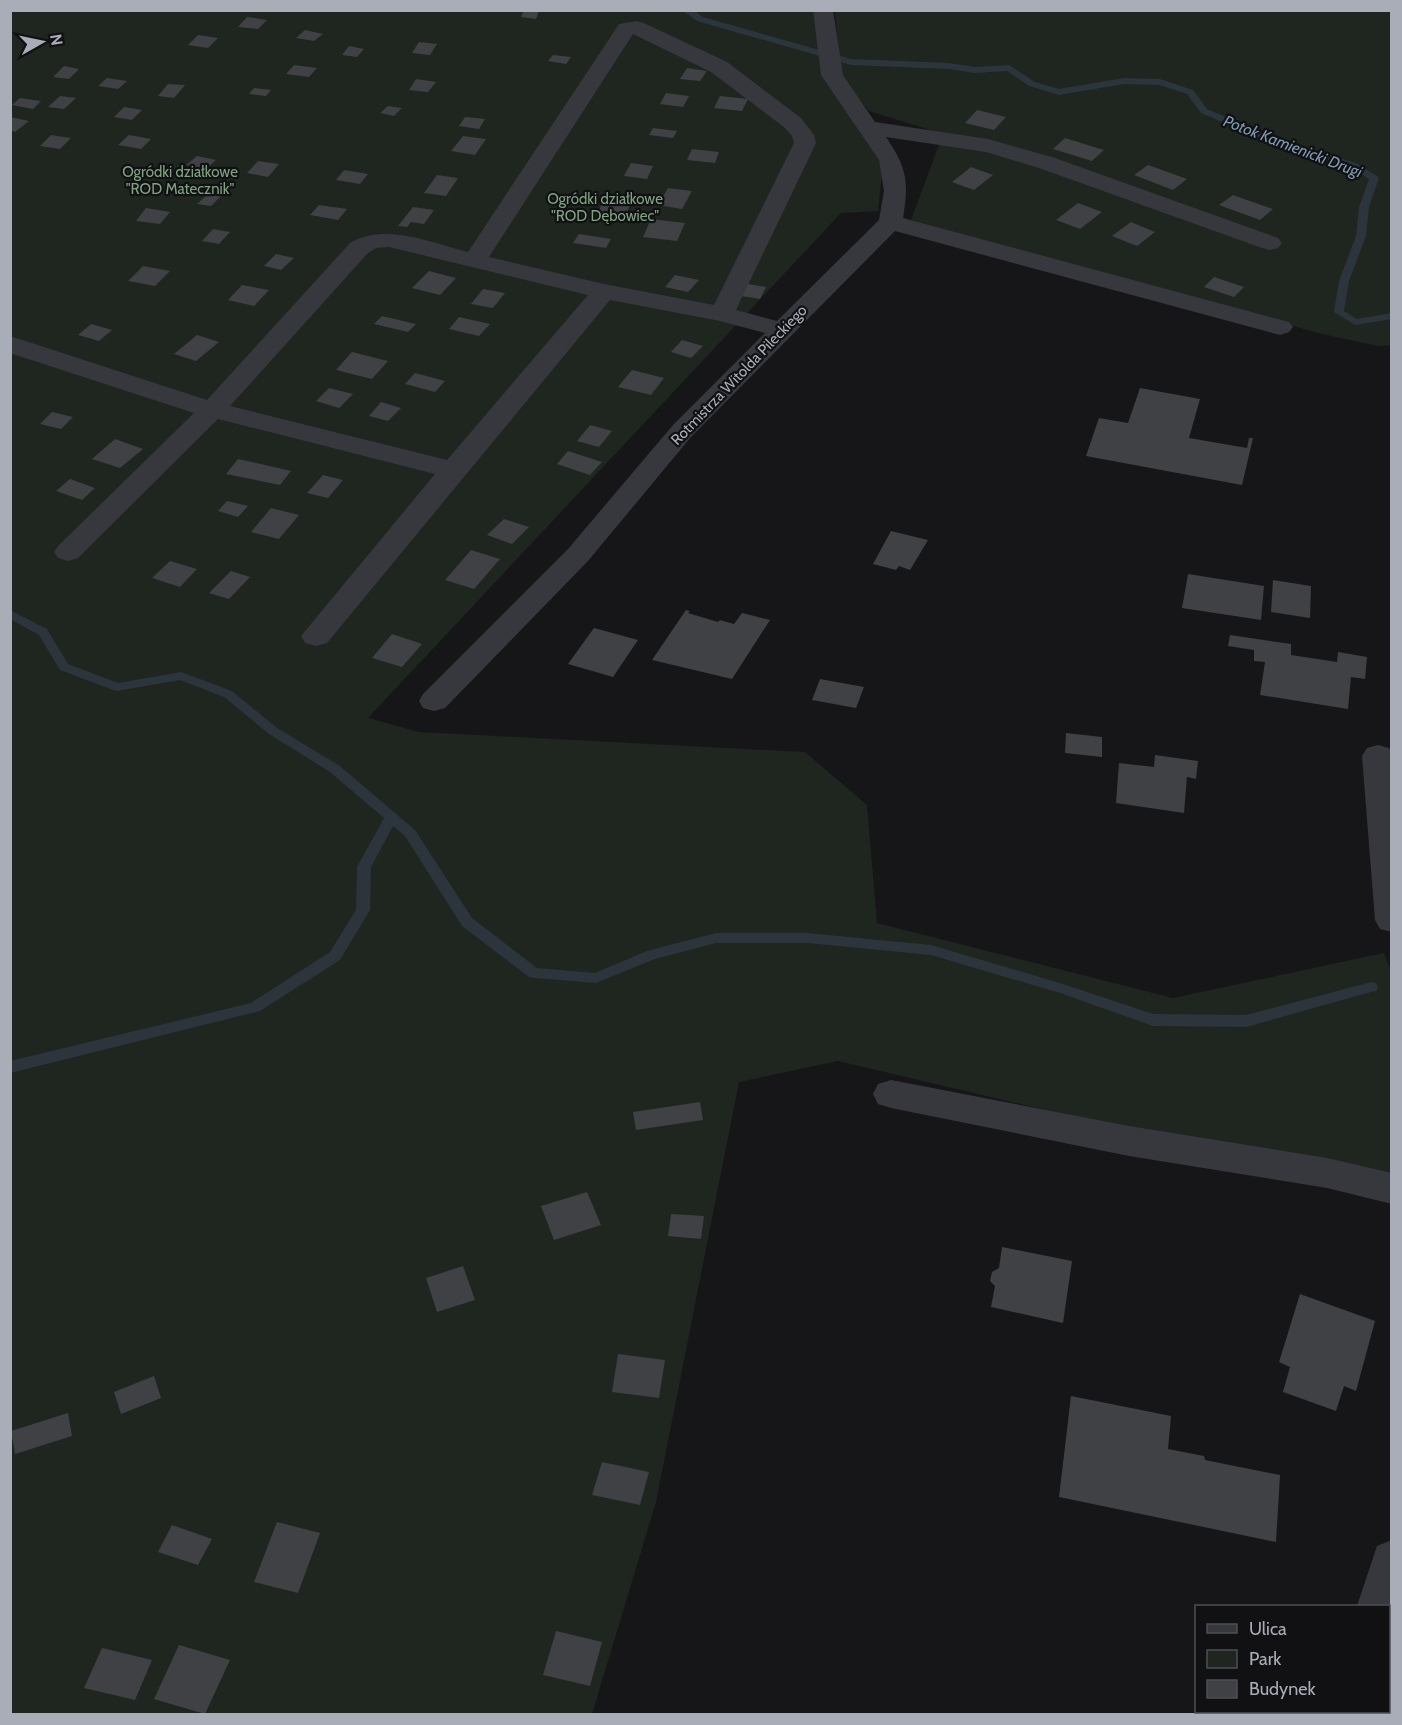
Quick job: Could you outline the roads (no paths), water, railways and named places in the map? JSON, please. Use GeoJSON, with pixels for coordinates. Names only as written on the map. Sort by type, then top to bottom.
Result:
{"type":"FeatureCollection","features":[{"type":"Feature","properties":{"kind":"street"},"geometry":{"type":"LineString","coordinates":[[823,10],[832,75],[890,160],[896,191],[890,222],[1280,327]]}},
{"type":"Feature","properties":{"kind":"street"},"geometry":{"type":"LineString","coordinates":[[475,260],[626,28],[637,27],[719,67],[793,123],[803,135],[805,143],[723,314]]}},
{"type":"Feature","properties":{"kind":"street"},"geometry":{"type":"LineString","coordinates":[[869,128],[988,146],[1047,164],[1270,243]]}},
{"type":"Feature","properties":{"kind":"street","name":"Rotmistrza Witolda Pileckiego"},"geometry":{"type":"LineString","coordinates":[[434,701],[578,555],[682,431],[890,222]]}},
{"type":"Feature","properties":{"kind":"street"},"geometry":{"type":"LineString","coordinates":[[68,552],[212,410],[359,249],[370,241],[389,240],[604,291],[723,314],[783,330]]}},
{"type":"Feature","properties":{"kind":"street"},"geometry":{"type":"LineString","coordinates":[[316,636],[604,291]]}},
{"type":"Feature","properties":{"kind":"street"},"geometry":{"type":"LineString","coordinates":[[10,344],[212,410],[453,470]]}},
{"type":"Feature","properties":{"kind":"street"},"geometry":{"type":"LineString","coordinates":[[1378,756],[1392,920]]}},
{"type":"Feature","properties":{"kind":"street"},"geometry":{"type":"LineString","coordinates":[[891,1094],[1129,1141],[1327,1173],[1392,1189]]}},
{"type":"Feature","properties":{"kind":"street"},"geometry":{"type":"LineString","coordinates":[[1379,1605],[1392,1560]]}},
{"type":"Feature","properties":{"kind":"waterway","name":"Potok Kamienicki Drugi"},"geometry":{"type":"LineString","coordinates":[[686,10],[700,19],[851,62],[949,66],[975,70],[1009,68],[1032,84],[1059,92],[1124,81],[1160,82],[1190,92],[1204,111],[1277,142],[1353,165],[1374,178],[1364,207],[1361,236],[1344,281],[1339,312],[1355,322],[1392,316]]}},
{"type":"Feature","properties":{"kind":"waterway"},"geometry":{"type":"LineString","coordinates":[[10,614],[43,632],[64,667],[117,687],[181,676],[228,694],[273,731],[335,769],[410,833],[467,922],[534,973],[596,978],[652,955],[716,938],[807,938],[931,950],[1063,989],[1153,1020],[1246,1021],[1371,987]]}},
{"type":"Feature","properties":{"kind":"waterway"},"geometry":{"type":"LineString","coordinates":[[10,1067],[255,1007],[335,956],[363,910],[364,867],[391,817]]}},
{"type":"Feature","properties":{"kind":"park label","name":"Ogródki działkowe \"ROD Matecznik\""},"geometry":{"type":"Point","coordinates":[180,180]}},
{"type":"Feature","properties":{"kind":"park label","name":"Ogródki działkowe \"ROD Dębowiec\""},"geometry":{"type":"Point","coordinates":[605,208]}}]}
